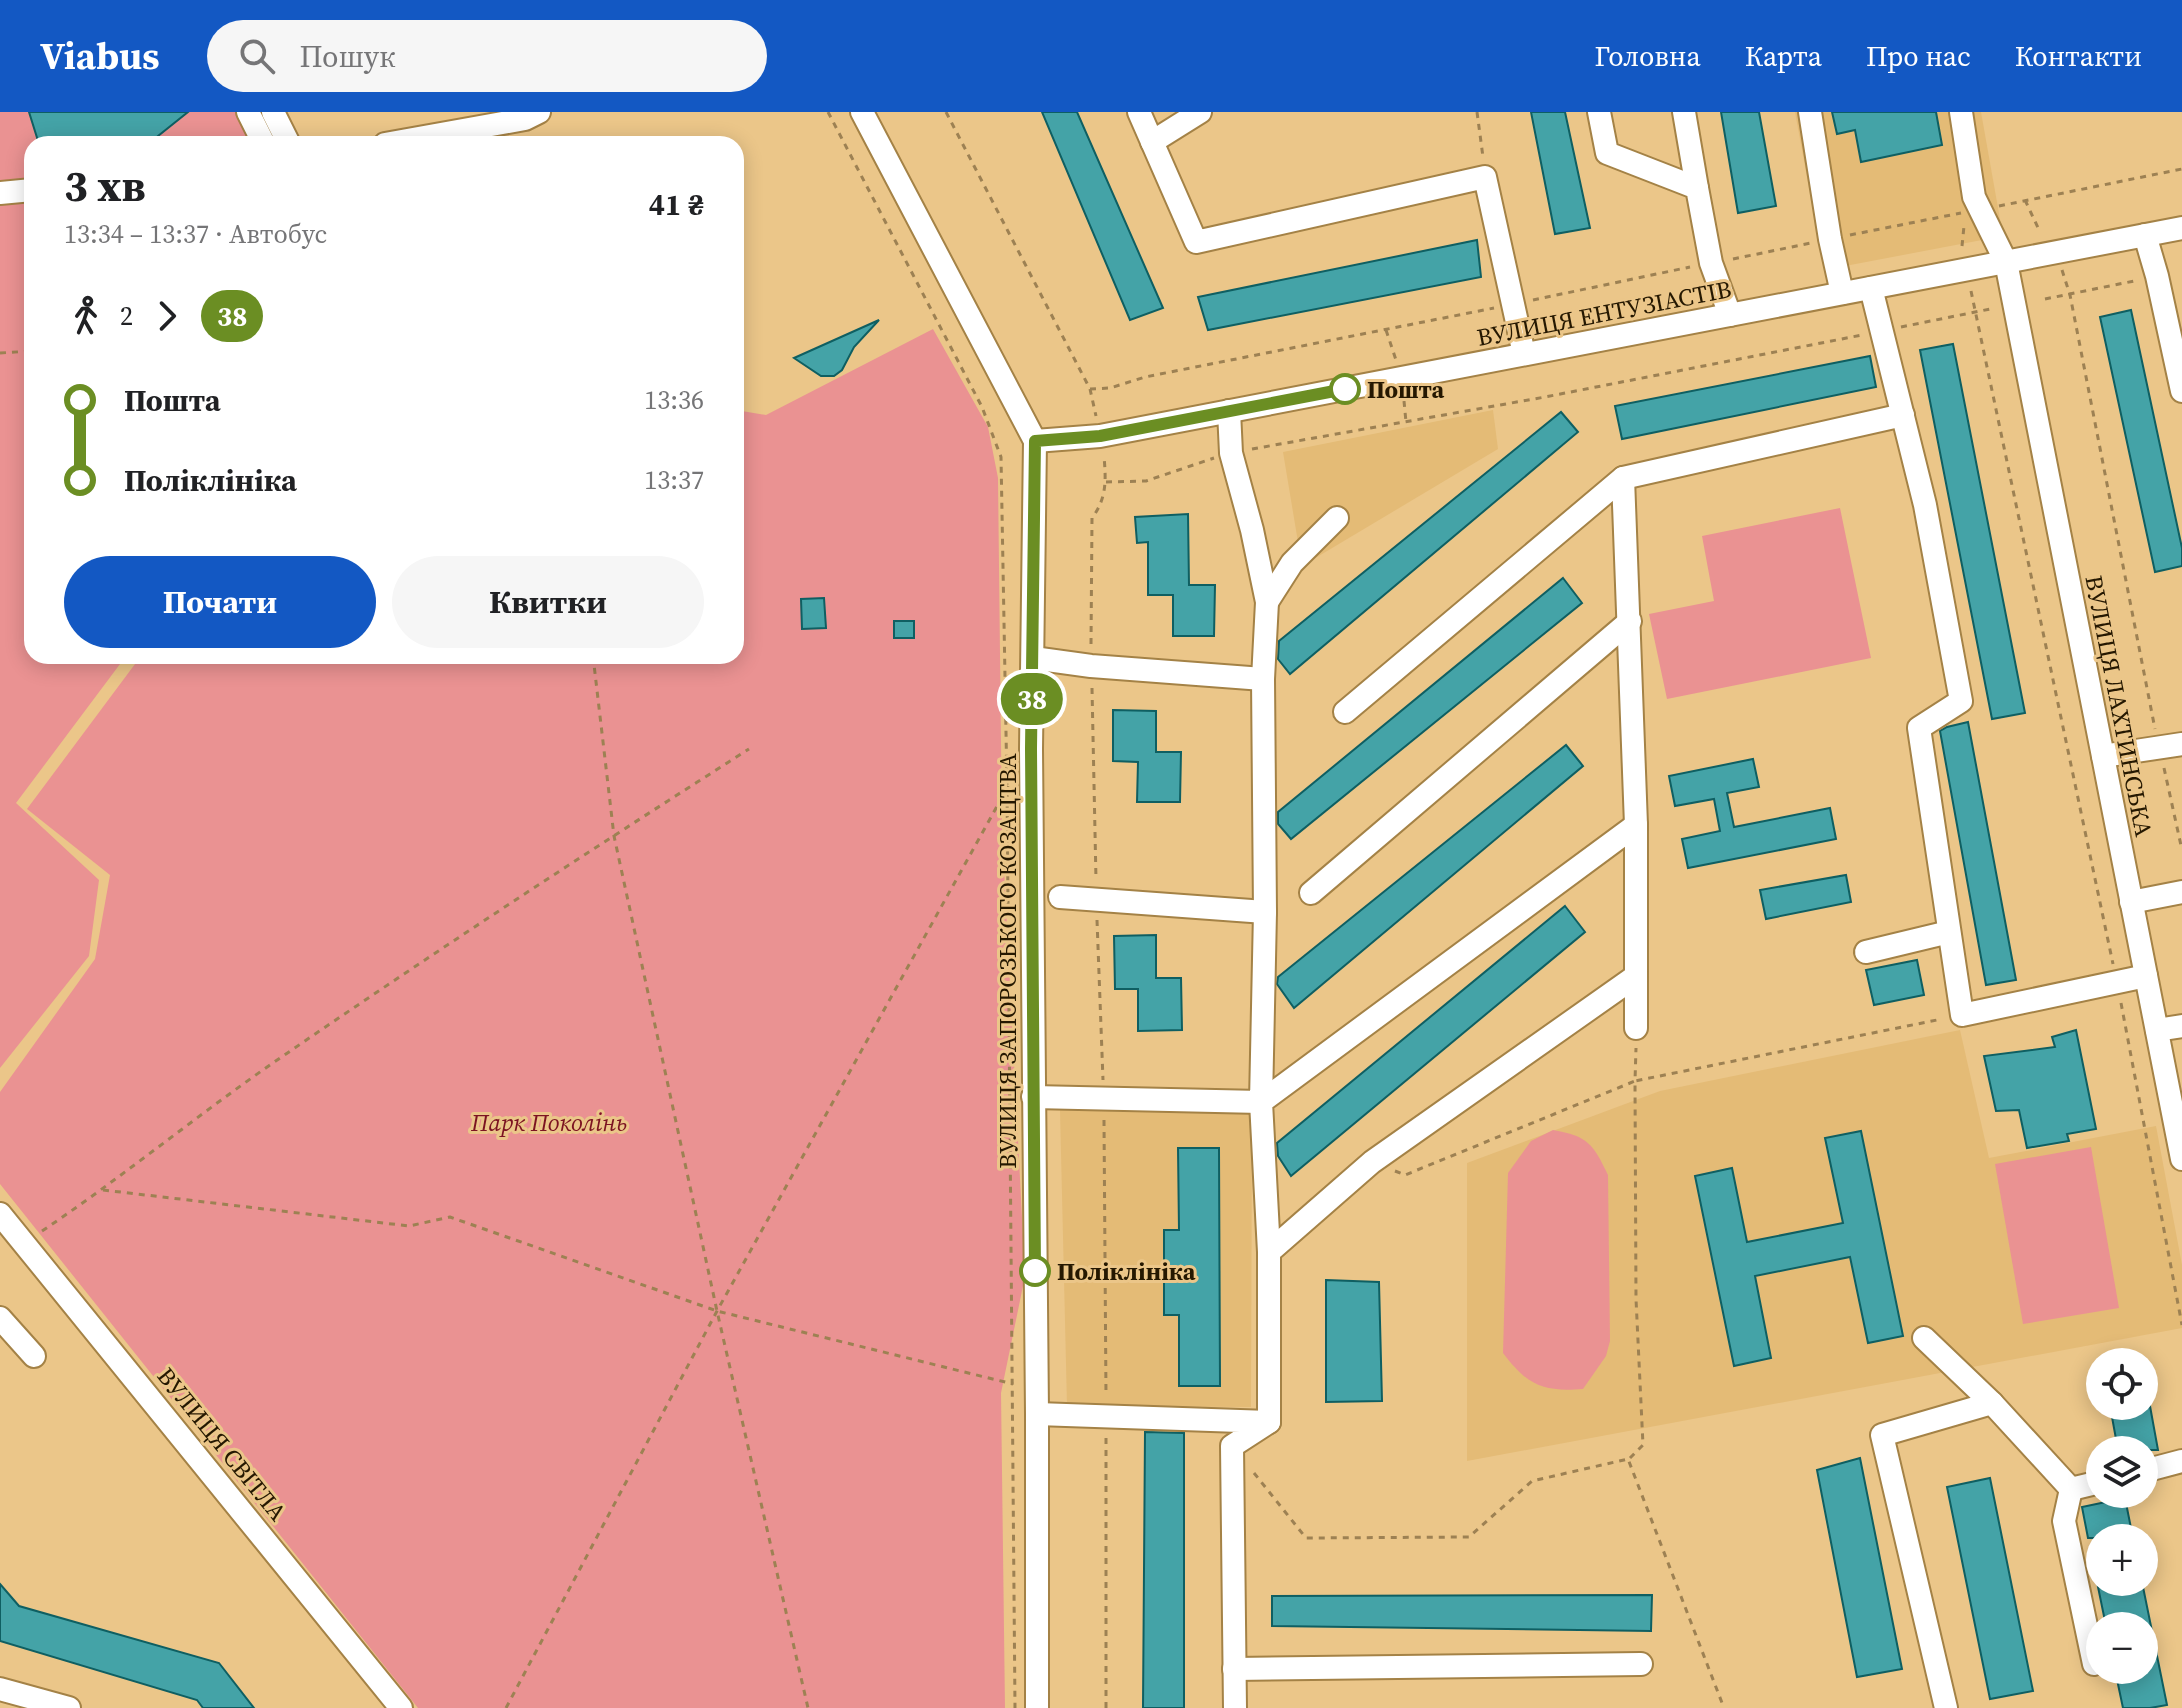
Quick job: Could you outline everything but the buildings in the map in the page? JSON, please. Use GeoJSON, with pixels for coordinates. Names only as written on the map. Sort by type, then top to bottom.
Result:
{"type":"FeatureCollection","features":[{"type":"Feature","properties":{"kind":"street"},"geometry":{"type":"LineString","coordinates":[[248,112],[260,136]]}},
{"type":"Feature","properties":{"kind":"street"},"geometry":{"type":"LineString","coordinates":[[273,112],[285,136]]}},
{"type":"Feature","properties":{"kind":"street"},"geometry":{"type":"LineString","coordinates":[[430,136],[525,119],[539,112]]}},
{"type":"Feature","properties":{"kind":"street","name":"ВУЛИЦЯ ЗАПОРОЗЬКОГО КОЗАЦТВА"},"geometry":{"type":"LineString","coordinates":[[862,112],[1035,441],[1031,749],[1037,1708]]}},
{"type":"Feature","properties":{"kind":"street"},"geometry":{"type":"LineString","coordinates":[[1139,112],[1196,242],[1485,177],[1524,354]]}},
{"type":"Feature","properties":{"kind":"street"},"geometry":{"type":"LineString","coordinates":[[1152,142],[1200,112]]}},
{"type":"Feature","properties":{"kind":"street"},"geometry":{"type":"LineString","coordinates":[[1599,112],[1607,153],[1697,188]]}},
{"type":"Feature","properties":{"kind":"street"},"geometry":{"type":"LineString","coordinates":[[1684,112],[1711,263],[1730,315]]}},
{"type":"Feature","properties":{"kind":"street"},"geometry":{"type":"LineString","coordinates":[[1810,112],[1830,239],[1842,293]]}},
{"type":"Feature","properties":{"kind":"street","name":"ВУЛИЦЯ ЛАХТИНСЬКА"},"geometry":{"type":"LineString","coordinates":[[1961,112],[1974,197],[2006,262],[2182,1159]]}},
{"type":"Feature","properties":{"kind":"street"},"geometry":{"type":"LineString","coordinates":[[0,193],[24,191]]}},
{"type":"Feature","properties":{"kind":"street","name":"ВУЛИЦЯ ЕНТУЗІАСТІВ"},"geometry":{"type":"LineString","coordinates":[[1035,441],[1100,436],[2182,228]]}},
{"type":"Feature","properties":{"kind":"street"},"geometry":{"type":"LineString","coordinates":[[2145,235],[2182,391]]}},
{"type":"Feature","properties":{"kind":"street"},"geometry":{"type":"LineString","coordinates":[[1871,288],[1925,505],[1961,701],[1919,728],[1962,1015],[2146,976]]}},
{"type":"Feature","properties":{"kind":"street"},"geometry":{"type":"LineString","coordinates":[[1229,411],[1231,453],[1267,602],[1263,679],[1265,912],[1261,1102],[1269,1252],[1269,1422]]}},
{"type":"Feature","properties":{"kind":"street"},"geometry":{"type":"LineString","coordinates":[[1345,712],[1623,478],[1903,415]]}},
{"type":"Feature","properties":{"kind":"street"},"geometry":{"type":"LineString","coordinates":[[1623,478],[1636,825],[1636,1028]]}},
{"type":"Feature","properties":{"kind":"street"},"geometry":{"type":"LineString","coordinates":[[1267,602],[1292,563],[1337,518]]}},
{"type":"Feature","properties":{"kind":"street"},"geometry":{"type":"LineString","coordinates":[[1311,893],[1630,621]]}},
{"type":"Feature","properties":{"kind":"street"},"geometry":{"type":"LineString","coordinates":[[1033,658],[1091,666],[1263,679]]}},
{"type":"Feature","properties":{"kind":"street"},"geometry":{"type":"LineString","coordinates":[[2103,756],[2182,744]]}},
{"type":"Feature","properties":{"kind":"street"},"geometry":{"type":"LineString","coordinates":[[1033,1097],[1261,1102],[1636,825]]}},
{"type":"Feature","properties":{"kind":"street"},"geometry":{"type":"LineString","coordinates":[[2131,902],[2182,892]]}},
{"type":"Feature","properties":{"kind":"street"},"geometry":{"type":"LineString","coordinates":[[1060,897],[1265,912]]}},
{"type":"Feature","properties":{"kind":"street"},"geometry":{"type":"LineString","coordinates":[[1866,952],[1949,932]]}},
{"type":"Feature","properties":{"kind":"street"},"geometry":{"type":"LineString","coordinates":[[1269,1252],[1372,1162],[1636,976]]}},
{"type":"Feature","properties":{"kind":"street"},"geometry":{"type":"LineString","coordinates":[[2157,1030],[2182,1026]]}},
{"type":"Feature","properties":{"kind":"street","name":"ВУЛИЦЯ СВІТЛА"},"geometry":{"type":"LineString","coordinates":[[0,1214],[401,1708]]}},
{"type":"Feature","properties":{"kind":"street"},"geometry":{"type":"LineString","coordinates":[[0,1318],[34,1356]]}},
{"type":"Feature","properties":{"kind":"street"},"geometry":{"type":"LineString","coordinates":[[1924,1338],[1992,1403],[2071,1489]]}},
{"type":"Feature","properties":{"kind":"street"},"geometry":{"type":"LineString","coordinates":[[1946,1708],[1882,1435],[1992,1403]]}},
{"type":"Feature","properties":{"kind":"street"},"geometry":{"type":"LineString","coordinates":[[1037,1414],[1269,1422]]}},
{"type":"Feature","properties":{"kind":"street"},"geometry":{"type":"LineString","coordinates":[[1235,1708],[1232,1446],[1269,1422]]}},
{"type":"Feature","properties":{"kind":"street"},"geometry":{"type":"LineString","coordinates":[[2158,1467],[2182,1461]]}},
{"type":"Feature","properties":{"kind":"street"},"geometry":{"type":"LineString","coordinates":[[2071,1489],[2086,1485]]}},
{"type":"Feature","properties":{"kind":"street"},"geometry":{"type":"LineString","coordinates":[[2071,1489],[2064,1521],[2086,1626]]}},
{"type":"Feature","properties":{"kind":"street"},"geometry":{"type":"LineString","coordinates":[[1234,1669],[1641,1664]]}},
{"type":"Feature","properties":{"kind":"street"},"geometry":{"type":"LineString","coordinates":[[0,1689],[69,1708]]}},
{"type":"Feature","properties":{"kind":"path"},"geometry":{"type":"LineString","coordinates":[[828,112],[982,407],[1001,457],[1015,1708]]}},
{"type":"Feature","properties":{"kind":"path"},"geometry":{"type":"LineString","coordinates":[[946,112],[1090,389],[1096,417]]}},
{"type":"Feature","properties":{"kind":"path"},"geometry":{"type":"LineString","coordinates":[[1477,112],[1485,177]]}},
{"type":"Feature","properties":{"kind":"path"},"geometry":{"type":"LineString","coordinates":[[1980,209],[2182,169]]}},
{"type":"Feature","properties":{"kind":"path"},"geometry":{"type":"LineString","coordinates":[[2025,200],[2040,232]]}},
{"type":"Feature","properties":{"kind":"path"},"geometry":{"type":"LineString","coordinates":[[1090,389],[1110,388],[1145,377],[1966,212],[1962,246]]}},
{"type":"Feature","properties":{"kind":"path"},"geometry":{"type":"LineString","coordinates":[[2059,264],[2070,295],[2182,850]]}},
{"type":"Feature","properties":{"kind":"path"},"geometry":{"type":"LineString","coordinates":[[2045,299],[2157,276]]}},
{"type":"Feature","properties":{"kind":"path"},"geometry":{"type":"LineString","coordinates":[[1970,286],[1973,312],[2117,983],[2182,1325]]}},
{"type":"Feature","properties":{"kind":"path"},"geometry":{"type":"LineString","coordinates":[[1106,482],[1146,481],[1231,453],[2003,307]]}},
{"type":"Feature","properties":{"kind":"path"},"geometry":{"type":"LineString","coordinates":[[1386,330],[1397,363]]}},
{"type":"Feature","properties":{"kind":"path"},"geometry":{"type":"LineString","coordinates":[[0,353],[24,352]]}},
{"type":"Feature","properties":{"kind":"path"},"geometry":{"type":"LineString","coordinates":[[1404,401],[1406,422]]}},
{"type":"Feature","properties":{"kind":"path"},"geometry":{"type":"LineString","coordinates":[[594,664],[614,836],[717,1311],[808,1708]]}},
{"type":"Feature","properties":{"kind":"path"},"geometry":{"type":"LineString","coordinates":[[25,1242],[103,1190],[280,1058],[749,749]]}},
{"type":"Feature","properties":{"kind":"path"},"geometry":{"type":"LineString","coordinates":[[506,1708],[717,1311],[1007,787],[1031,749]]}},
{"type":"Feature","properties":{"kind":"path"},"geometry":{"type":"LineString","coordinates":[[1372,1162],[1405,1175],[1635,1081],[1962,1015]]}},
{"type":"Feature","properties":{"kind":"path"},"geometry":{"type":"LineString","coordinates":[[1232,1446],[1306,1538],[1469,1537],[1532,1481],[1628,1459],[1643,1445],[1636,1299],[1636,1028]]}},
{"type":"Feature","properties":{"kind":"path"},"geometry":{"type":"LineString","coordinates":[[103,1190],[409,1226],[450,1217],[717,1311],[1013,1384]]}},
{"type":"Feature","properties":{"kind":"path"},"geometry":{"type":"LineString","coordinates":[[1628,1459],[1724,1708]]}},
{"type":"Feature","properties":{"kind":"shaded area"},"geometry":{"type":"Polygon","coordinates":[[[1795,112],[1981,112],[2003,236],[1824,270],[1795,112]]]}},
{"type":"Feature","properties":{"kind":"shaded area"},"geometry":{"type":"Polygon","coordinates":[[[1493,410],[1498,449],[1302,566],[1283,452],[1493,410]]]}},
{"type":"Feature","properties":{"kind":"shaded area"},"geometry":{"type":"Polygon","coordinates":[[[1960,1030],[1989,1158],[2156,1126],[2182,1265],[2182,1328],[1467,1461],[1467,1163],[1660,1091],[1960,1030]]]}},
{"type":"Feature","properties":{"kind":"shaded area"},"geometry":{"type":"Polygon","coordinates":[[[1060,1110],[1252,1114],[1251,1407],[1067,1406],[1060,1110]]]}},
{"type":"Feature","properties":{"kind":"green space"},"geometry":{"type":"Polygon","coordinates":[[[0,112],[236,112],[249,136],[24,136],[24,664],[120,664],[16,803],[99,880],[89,956],[0,1068],[0,112]]]}},
{"type":"Feature","properties":{"kind":"green space","name":"Парк Поколінь"},"geometry":{"type":"Polygon","coordinates":[[[933,329],[988,427],[998,478],[1002,829],[1025,1276],[1001,1393],[1005,1708],[418,1708],[0,1184],[0,1092],[95,959],[110,875],[27,809],[135,664],[744,664],[744,411],[766,415],[933,329]]]}},
{"type":"Feature","properties":{"kind":"green space"},"geometry":{"type":"Polygon","coordinates":[[[1840,508],[1871,658],[1667,699],[1649,614],[1714,601],[1702,536],[1840,508]]]}},
{"type":"Feature","properties":{"kind":"green space"},"geometry":{"type":"Polygon","coordinates":[[[1553,1130],[1574,1135],[1588,1143],[1608,1175],[1610,1341],[1606,1356],[1583,1389],[1547,1388],[1537,1384],[1520,1373],[1503,1353],[1508,1173],[1531,1141],[1553,1130]]]}},
{"type":"Feature","properties":{"kind":"green space"},"geometry":{"type":"Polygon","coordinates":[[[2091,1147],[2119,1308],[2023,1324],[1995,1164],[2091,1147]]]}},
{"type":"Feature","properties":{"kind":"bus line","name":"38"},"geometry":{"type":"LineString","coordinates":[[1035,1271],[1031,749],[1035,441],[1100,436],[1345,389]]}},
{"type":"Feature","properties":{"kind":"place","name":"Пошта"},"geometry":{"type":"Point","coordinates":[1345,389]}},
{"type":"Feature","properties":{"kind":"place","name":"Поліклініка"},"geometry":{"type":"Point","coordinates":[1035,1271]}}]}
